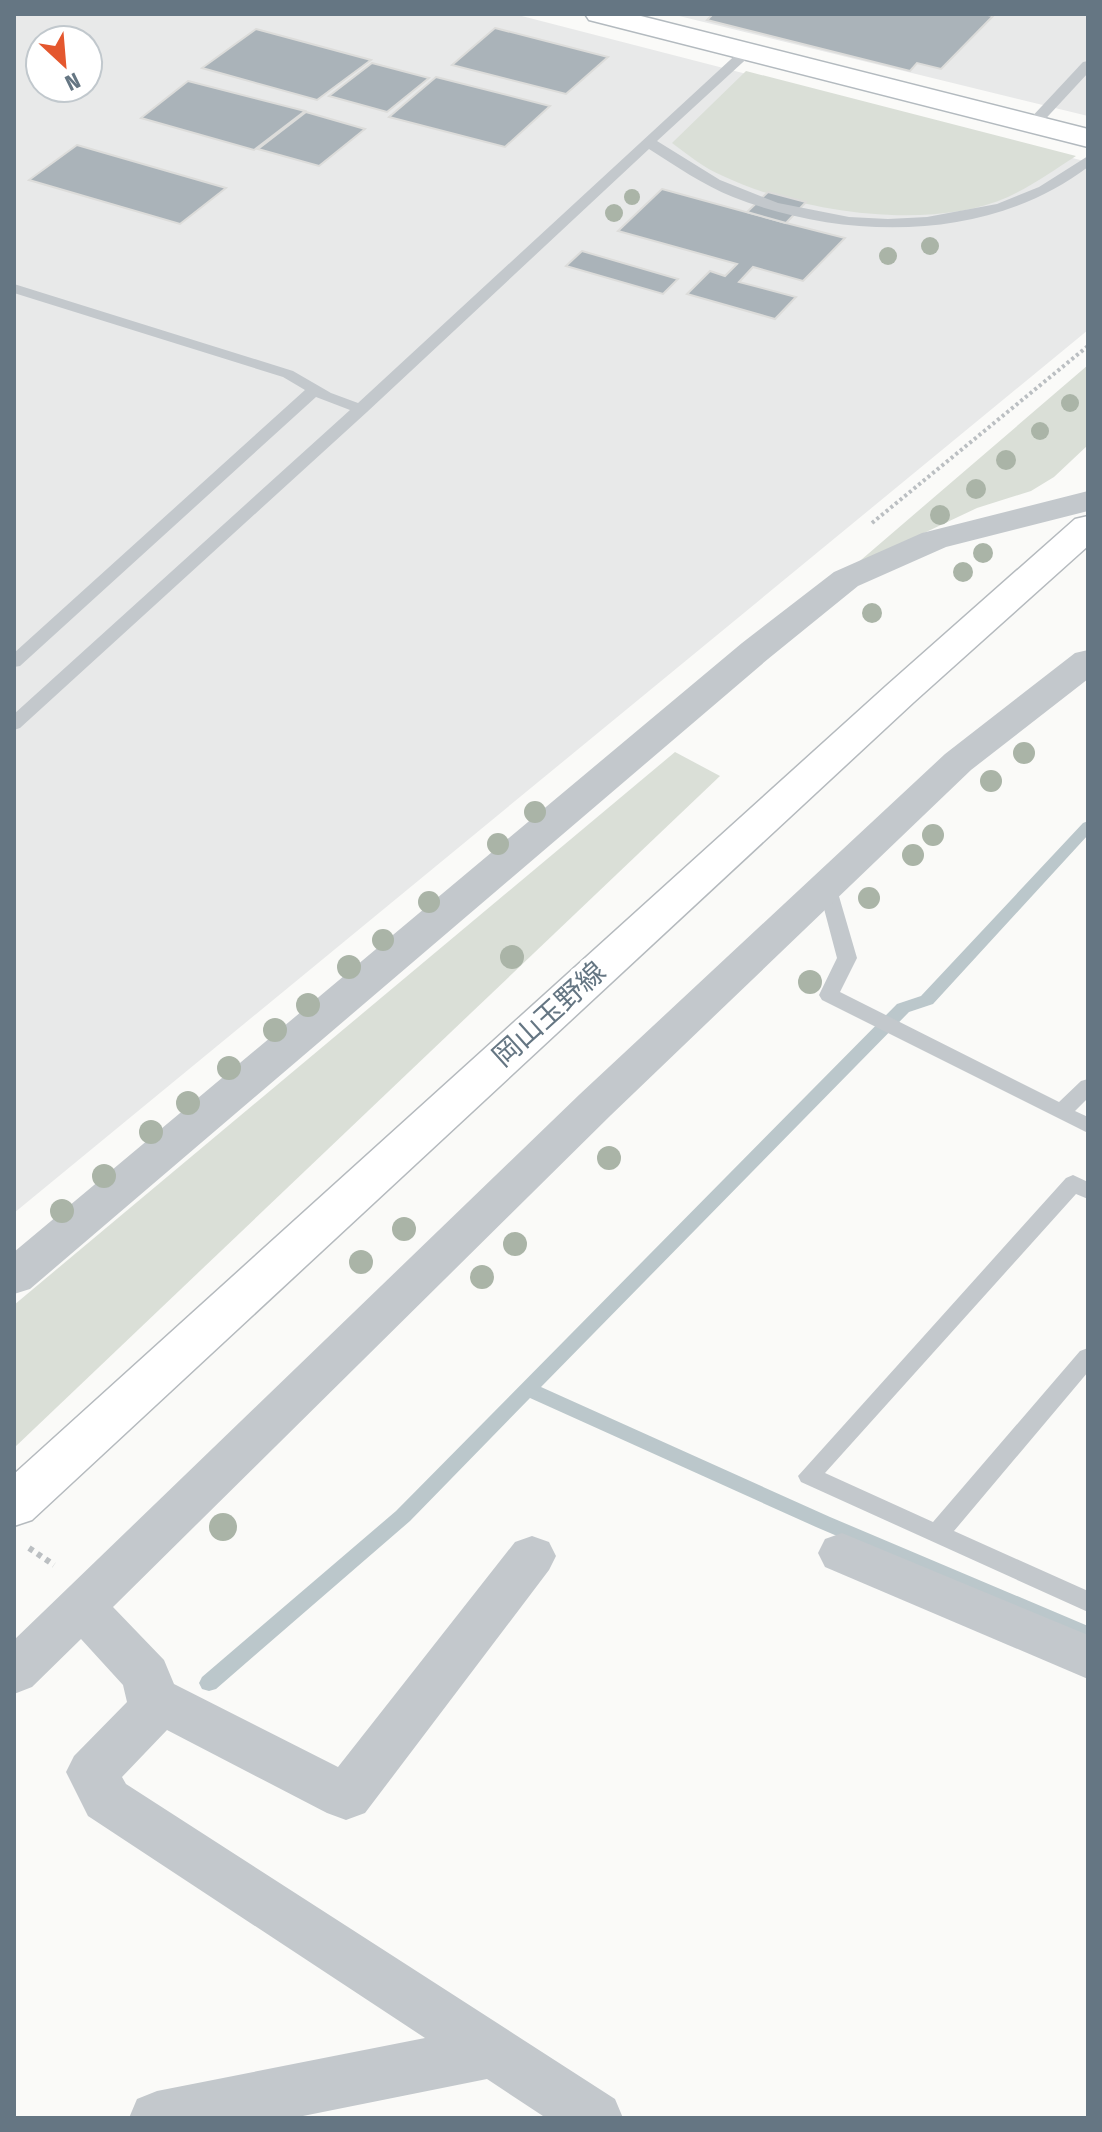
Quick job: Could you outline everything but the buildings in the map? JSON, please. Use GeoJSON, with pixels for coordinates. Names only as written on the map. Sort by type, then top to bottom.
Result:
{"type":"FeatureCollection","features":[{"type":"Feature","properties":{"kind":"main road"},"geometry":{"type":"LineString","coordinates":[[599,14],[1088,138]]}},
{"type":"Feature","properties":{"kind":"main road","name":"岡山玉野線"},"geometry":{"type":"LineString","coordinates":[[19,1525],[228,1307],[900,694],[1088,527]]}},
{"type":"Feature","properties":{"kind":"street"},"geometry":{"type":"LineString","coordinates":[[14,1277],[730,672],[846,579],[934,540],[1088,501]]}},
{"type":"Feature","properties":{"kind":"street"},"geometry":{"type":"LineString","coordinates":[[14,1672],[595,1105],[958,762],[1088,661]]}},
{"type":"Feature","properties":{"kind":"street"},"geometry":{"type":"LineString","coordinates":[[842,1553],[1088,1658]]}},
{"type":"Feature","properties":{"kind":"street"},"geometry":{"type":"LineString","coordinates":[[152,1698],[346,1797],[532,1556]]}},
{"type":"Feature","properties":{"kind":"street"},"geometry":{"type":"LineString","coordinates":[[81,1606],[146,1675],[154,1709],[92,1772],[107,1800],[595,2118]]}},
{"type":"Feature","properties":{"kind":"street"},"geometry":{"type":"LineString","coordinates":[[157,2118],[490,2052]]}},
{"type":"Feature","properties":{"kind":"lane"},"geometry":{"type":"LineString","coordinates":[[14,724],[747,52]]}},
{"type":"Feature","properties":{"kind":"lane"},"geometry":{"type":"LineString","coordinates":[[1033,124],[1088,65]]}},
{"type":"Feature","properties":{"kind":"lane"},"geometry":{"type":"LineString","coordinates":[[648,142],[740,195],[804,213],[864,221],[941,219],[979,213],[1039,193],[1088,160]]}},
{"type":"Feature","properties":{"kind":"lane"},"geometry":{"type":"LineString","coordinates":[[14,288],[288,374],[315,390],[361,409]]}},
{"type":"Feature","properties":{"kind":"lane"},"geometry":{"type":"LineString","coordinates":[[14,662],[315,390]]}},
{"type":"Feature","properties":{"kind":"lane"},"geometry":{"type":"LineString","coordinates":[[827,886],[847,958],[829,995],[1088,1126]]}},
{"type":"Feature","properties":{"kind":"lane"},"geometry":{"type":"LineString","coordinates":[[1061,1112],[1088,1086]]}},
{"type":"Feature","properties":{"kind":"lane"},"geometry":{"type":"LineString","coordinates":[[1088,1191],[1073,1183],[809,1476],[1088,1602]]}},
{"type":"Feature","properties":{"kind":"lane"},"geometry":{"type":"LineString","coordinates":[[937,1534],[1088,1357]]}},
{"type":"Feature","properties":{"kind":"path"},"geometry":{"type":"LineString","coordinates":[[19,1525],[54,1565],[65,1555]]}},
{"type":"Feature","properties":{"kind":"shaded area"},"geometry":{"type":"Polygon","coordinates":[[[14,14],[514,14],[1088,162],[1088,330],[14,1213],[14,14]]]}},
{"type":"Feature","properties":{"kind":"shaded area"},"geometry":{"type":"Polygon","coordinates":[[[671,14],[1088,14],[1088,116],[671,14]]]}},
{"type":"Feature","properties":{"kind":"shaded area"},"geometry":{"type":"Polygon","coordinates":[[[746,71],[1076,156],[1008,197],[976,208],[941,214],[864,213],[788,199],[716,173],[672,143],[746,71]]]}},
{"type":"Feature","properties":{"kind":"shaded area"},"geometry":{"type":"Polygon","coordinates":[[[1088,365],[1088,445],[1054,477],[1031,491],[977,508],[854,566],[1088,365]]]}},
{"type":"Feature","properties":{"kind":"shaded area"},"geometry":{"type":"Polygon","coordinates":[[[675,752],[720,776],[14,1448],[14,1305],[675,752]]]}},
{"type":"Feature","properties":{"kind":"waterway"},"geometry":{"type":"LineString","coordinates":[[209,1683],[403,1516],[903,1008],[927,1000],[1088,826]]}},
{"type":"Feature","properties":{"kind":"waterway"},"geometry":{"type":"LineString","coordinates":[[529,1390],[823,1522],[1088,1635]]}}]}
